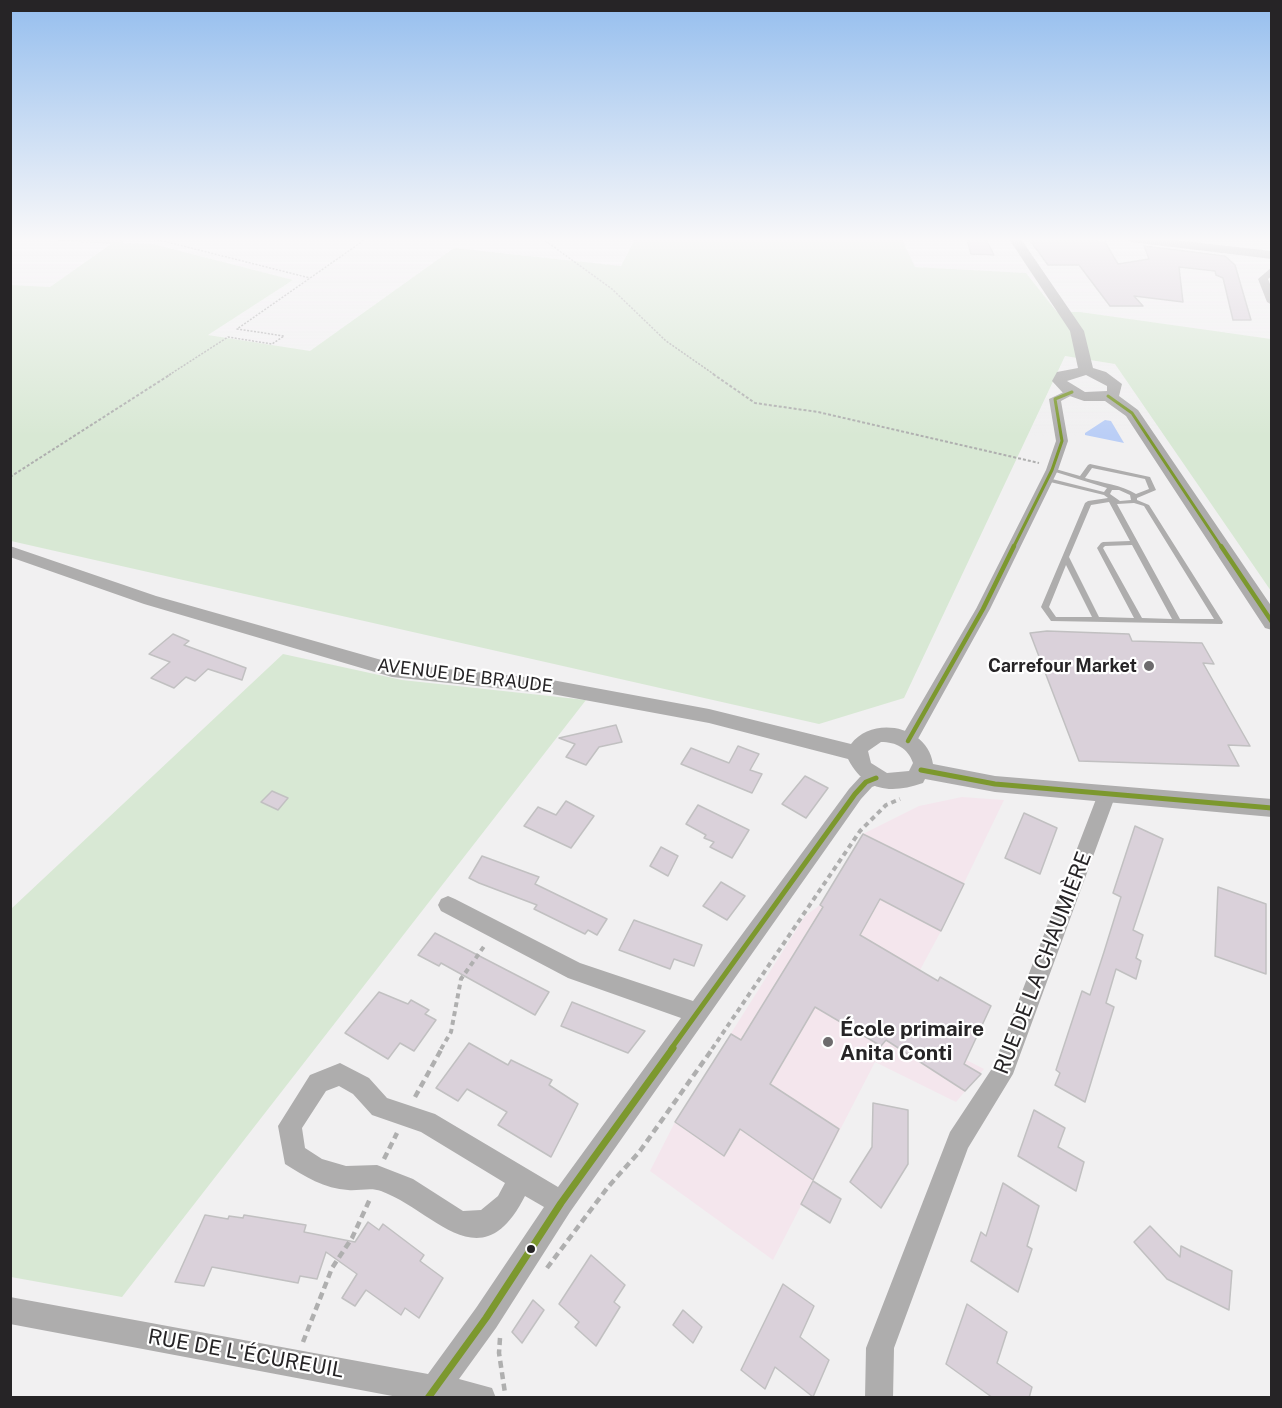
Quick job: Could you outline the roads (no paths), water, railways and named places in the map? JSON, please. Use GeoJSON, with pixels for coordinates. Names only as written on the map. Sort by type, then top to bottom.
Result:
{"type":"FeatureCollection","features":[{"type":"Feature","properties":{"kind":"main road"},"geometry":{"type":"LineString","coordinates":[[1059,305],[1077,331],[1086,371]]}},
{"type":"Feature","properties":{"kind":"main road"},"geometry":{"type":"LineString","coordinates":[[1086,371],[1101,375],[1115,384],[1114,393],[1094,397],[1072,392],[1062,386],[1059,379],[1067,373],[1086,371]]}},
{"type":"Feature","properties":{"kind":"main road"},"geometry":{"type":"LineString","coordinates":[[1108,396],[1132,413],[1272,623]]}},
{"type":"Feature","properties":{"kind":"street"},"geometry":{"type":"LineString","coordinates":[[908,741],[983,609],[1050,475],[1062,441],[1055,399],[1072,392]]}},
{"type":"Feature","properties":{"kind":"street","name":"AVENUE DE BRAUDE"},"geometry":{"type":"LineString","coordinates":[[10,551],[150,600],[392,670],[552,687],[709,716],[857,753]]}},
{"type":"Feature","properties":{"kind":"street"},"geometry":{"type":"LineString","coordinates":[[879,734],[899,736],[908,741],[922,757],[921,770],[916,777],[898,783],[876,778],[862,767],[857,753],[863,740],[879,734]]}},
{"type":"Feature","properties":{"kind":"street"},"geometry":{"type":"LineString","coordinates":[[921,770],[994,784],[1272,808]]}},
{"type":"Feature","properties":{"kind":"street"},"geometry":{"type":"LineString","coordinates":[[431,1393],[486,1318],[561,1203],[855,794],[866,782],[876,778]]}},
{"type":"Feature","properties":{"kind":"street","name":"RUE DE LA CHAUMIÈRE"},"geometry":{"type":"LineString","coordinates":[[879,1398],[880,1348],[959,1141],[1002,1074],[1107,794]]}},
{"type":"Feature","properties":{"kind":"street"},"geometry":{"type":"LineString","coordinates":[[448,905],[575,971],[697,1013]]}},
{"type":"Feature","properties":{"kind":"street"},"geometry":{"type":"LineString","coordinates":[[520,1180],[507,1204],[486,1223],[460,1224],[404,1188],[377,1178],[346,1178],[316,1170],[294,1155],[290,1126],[318,1083],[340,1074],[361,1086],[380,1107],[427,1122],[561,1203]]}},
{"type":"Feature","properties":{"kind":"street","name":"RUE DE L'ÉCUREUIL"},"geometry":{"type":"LineString","coordinates":[[10,1310],[293,1362],[431,1393],[482,1398]]}},
{"type":"Feature","properties":{"kind":"lane"},"geometry":{"type":"LineString","coordinates":[[1050,475],[1124,504],[1153,490],[1148,478],[1090,466],[1082,478]]}},
{"type":"Feature","properties":{"kind":"lane"},"geometry":{"type":"LineString","coordinates":[[1050,475],[1082,478],[1129,491],[1135,499],[1146,505],[1219,622],[1054,619],[1045,607],[1085,506],[1108,497]]}},
{"type":"Feature","properties":{"kind":"lane"},"geometry":{"type":"LineString","coordinates":[[1115,488],[1107,490],[1108,497],[1177,621]]}},
{"type":"Feature","properties":{"kind":"lane"},"geometry":{"type":"LineString","coordinates":[[1133,543],[1103,544],[1100,548],[1139,620]]}},
{"type":"Feature","properties":{"kind":"lane"},"geometry":{"type":"LineString","coordinates":[[1065,556],[1097,620]]}},
{"type":"Feature","properties":{"kind":"water"},"geometry":{"type":"Polygon","coordinates":[[[1105,420],[1111,421],[1124,443],[1085,435],[1105,420]]]}},
{"type":"Feature","properties":{"kind":"place","name":"Carrefour Market"},"geometry":{"type":"Point","coordinates":[1149,666]}},
{"type":"Feature","properties":{"kind":"place","name":"École primaire Anita Conti"},"geometry":{"type":"Point","coordinates":[828,1042]}}]}
